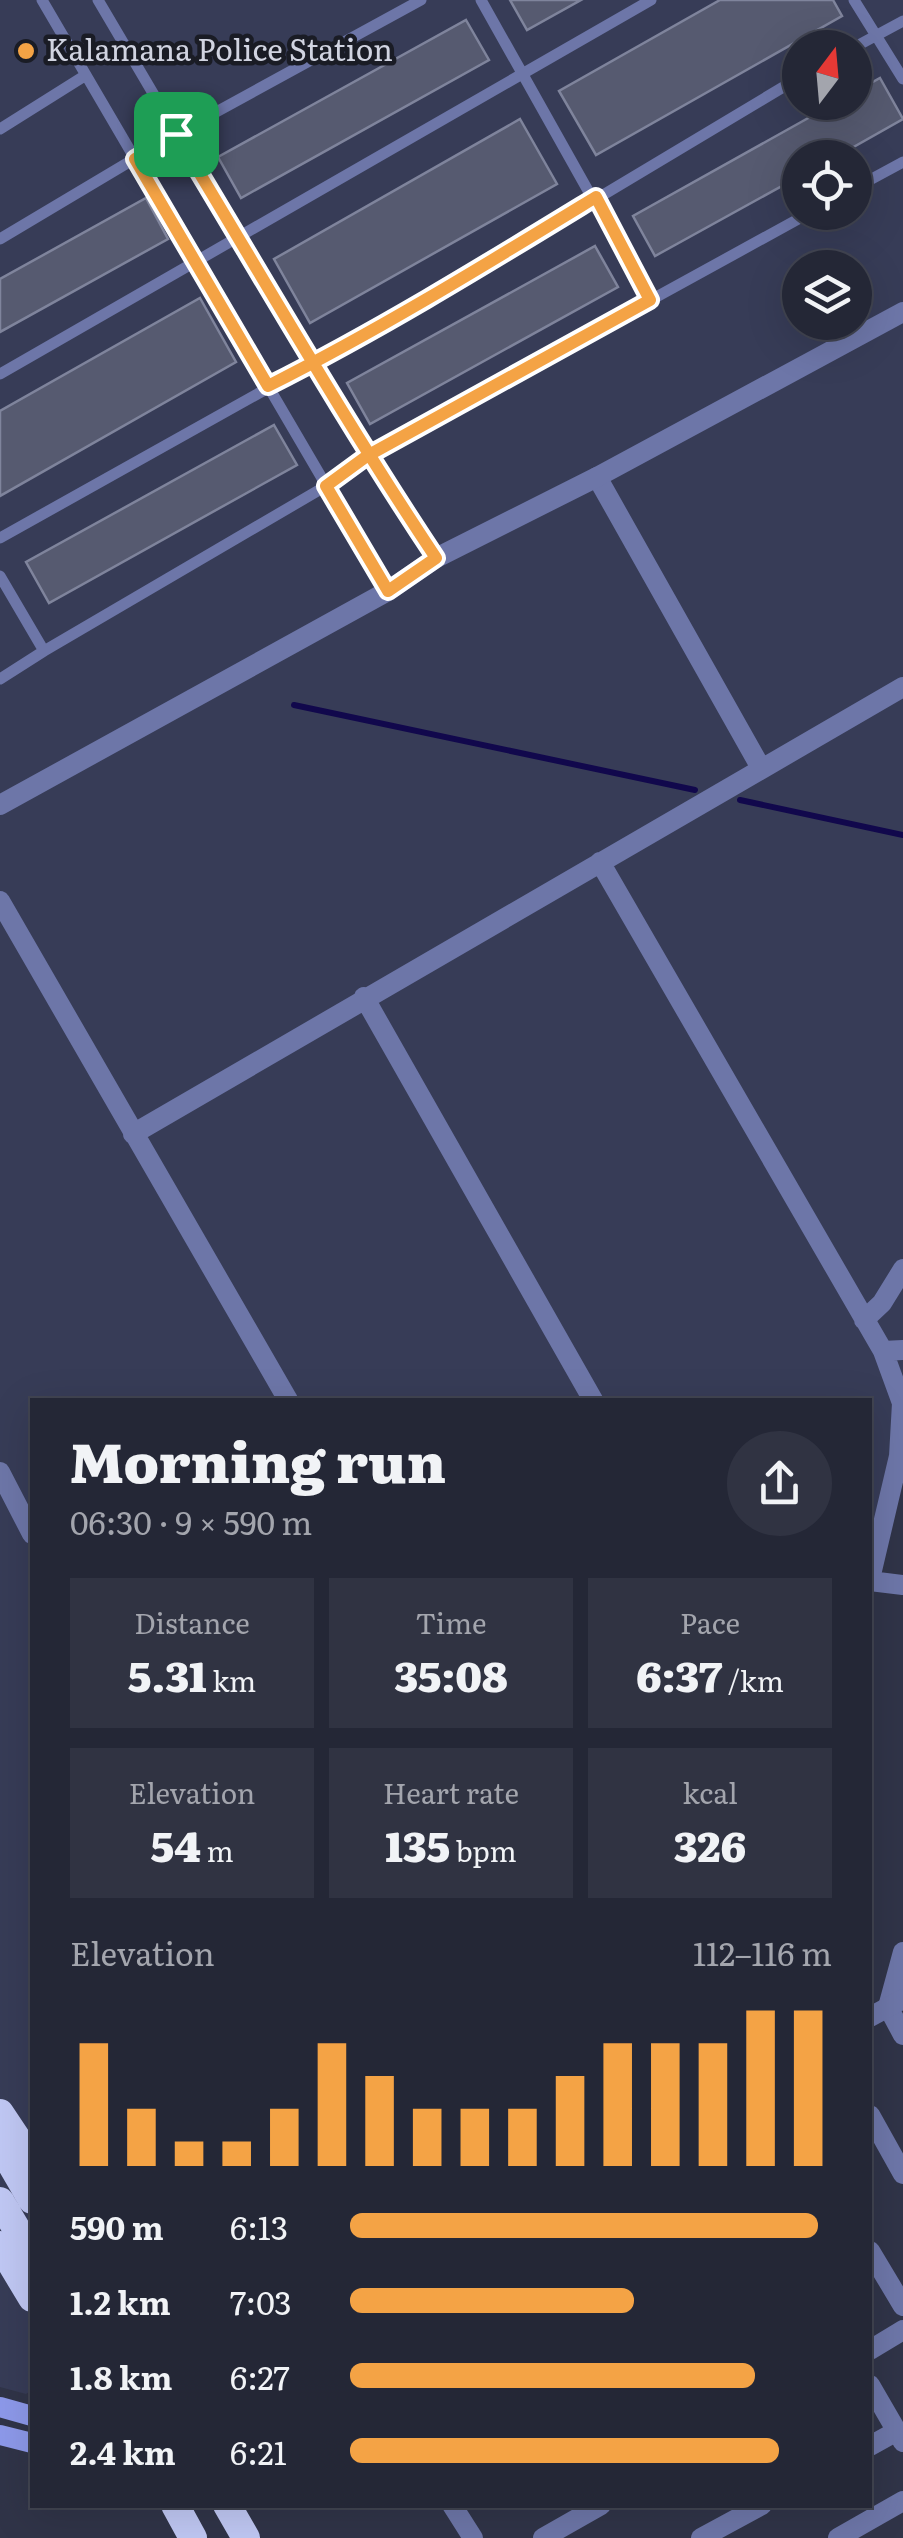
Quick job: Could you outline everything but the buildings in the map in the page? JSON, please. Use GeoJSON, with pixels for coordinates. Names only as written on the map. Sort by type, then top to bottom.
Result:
{"type":"FeatureCollection","features":[{"type":"Feature","properties":{"kind":"highway"},"geometry":{"type":"LineString","coordinates":[[0,2113],[30,2159]]}},
{"type":"Feature","properties":{"kind":"highway"},"geometry":{"type":"LineString","coordinates":[[0,2145],[30,2197]]}},
{"type":"Feature","properties":{"kind":"highway"},"geometry":{"type":"LineString","coordinates":[[0,2201],[30,2252]]}},
{"type":"Feature","properties":{"kind":"highway"},"geometry":{"type":"LineString","coordinates":[[0,2245],[30,2295]]}},
{"type":"Feature","properties":{"kind":"highway"},"geometry":{"type":"LineString","coordinates":[[157,2508],[174,2538]]}},
{"type":"Feature","properties":{"kind":"highway"},"geometry":{"type":"LineString","coordinates":[[177,2508],[194,2538]]}},
{"type":"Feature","properties":{"kind":"highway"},"geometry":{"type":"LineString","coordinates":[[210,2508],[227,2538]]}},
{"type":"Feature","properties":{"kind":"highway"},"geometry":{"type":"LineString","coordinates":[[230,2508],[246,2538]]}},
{"type":"Feature","properties":{"kind":"main road"},"geometry":{"type":"LineString","coordinates":[[0,2407],[30,2415]]}},
{"type":"Feature","properties":{"kind":"main road"},"geometry":{"type":"LineString","coordinates":[[0,2435],[30,2442]]}},
{"type":"Feature","properties":{"kind":"street"},"geometry":{"type":"LineString","coordinates":[[0,805],[388,591],[436,558],[597,477],[903,312]]}},
{"type":"Feature","properties":{"kind":"street"},"geometry":{"type":"LineString","coordinates":[[597,477],[761,768]]}},
{"type":"Feature","properties":{"kind":"street"},"geometry":{"type":"LineString","coordinates":[[133,1134],[903,687]]}},
{"type":"Feature","properties":{"kind":"street"},"geometry":{"type":"LineString","coordinates":[[600,862],[864,1320],[893,1350],[902,1403],[901,1456],[872,1572]]}},
{"type":"Feature","properties":{"kind":"street"},"geometry":{"type":"LineString","coordinates":[[0,902],[287,1398]]}},
{"type":"Feature","properties":{"kind":"street"},"geometry":{"type":"LineString","coordinates":[[364,997],[592,1398]]}},
{"type":"Feature","properties":{"kind":"street"},"geometry":{"type":"LineString","coordinates":[[864,1320],[882,1303],[903,1268]]}},
{"type":"Feature","properties":{"kind":"street"},"geometry":{"type":"LineString","coordinates":[[0,1472],[30,1530]]}},
{"type":"Feature","properties":{"kind":"street"},"geometry":{"type":"LineString","coordinates":[[872,1580],[903,1584]]}},
{"type":"Feature","properties":{"kind":"street"},"geometry":{"type":"LineString","coordinates":[[903,1952],[887,2008],[903,2035]]}},
{"type":"Feature","properties":{"kind":"street"},"geometry":{"type":"LineString","coordinates":[[872,2119],[903,2174]]}},
{"type":"Feature","properties":{"kind":"street"},"geometry":{"type":"LineString","coordinates":[[872,2255],[903,2306]]}},
{"type":"Feature","properties":{"kind":"street"},"geometry":{"type":"LineString","coordinates":[[872,2349],[903,2330]]}},
{"type":"Feature","properties":{"kind":"street"},"geometry":{"type":"LineString","coordinates":[[872,2388],[900,2437],[872,2445]]}},
{"type":"Feature","properties":{"kind":"street"},"geometry":{"type":"LineString","coordinates":[[838,2538],[903,2501]]}},
{"type":"Feature","properties":{"kind":"street"},"geometry":{"type":"LineString","coordinates":[[455,2508],[473,2538]]}},
{"type":"Feature","properties":{"kind":"street"},"geometry":{"type":"LineString","coordinates":[[543,2538],[595,2508]]}},
{"type":"Feature","properties":{"kind":"street"},"geometry":{"type":"LineString","coordinates":[[701,2538],[756,2508]]}},
{"type":"Feature","properties":{"kind":"lane"},"geometry":{"type":"LineString","coordinates":[[42,0],[388,591]]}},
{"type":"Feature","properties":{"kind":"lane"},"geometry":{"type":"LineString","coordinates":[[98,0],[367,456],[436,558]]}},
{"type":"Feature","properties":{"kind":"lane"},"geometry":{"type":"LineString","coordinates":[[0,238],[176,134],[420,0]]}},
{"type":"Feature","properties":{"kind":"lane"},"geometry":{"type":"LineString","coordinates":[[481,0],[596,197],[650,300]]}},
{"type":"Feature","properties":{"kind":"lane"},"geometry":{"type":"LineString","coordinates":[[0,374],[651,0]]}},
{"type":"Feature","properties":{"kind":"lane"},"geometry":{"type":"LineString","coordinates":[[854,0],[903,79]]}},
{"type":"Feature","properties":{"kind":"lane"},"geometry":{"type":"LineString","coordinates":[[874,36],[903,20]]}},
{"type":"Feature","properties":{"kind":"lane"},"geometry":{"type":"LineString","coordinates":[[0,128],[86,75]]}},
{"type":"Feature","properties":{"kind":"lane"},"geometry":{"type":"LineString","coordinates":[[0,538],[314,363],[782,88]]}},
{"type":"Feature","properties":{"kind":"lane"},"geometry":{"type":"LineString","coordinates":[[872,179],[903,162]]}},
{"type":"Feature","properties":{"kind":"lane"},"geometry":{"type":"LineString","coordinates":[[0,679],[326,486],[367,456],[782,228]]}},
{"type":"Feature","properties":{"kind":"lane"},"geometry":{"type":"LineString","coordinates":[[0,576],[44,651]]}},
{"type":"Feature","properties":{"kind":"shaded area"},"geometry":{"type":"Polygon","coordinates":[[[0,0],[903,0],[903,1438],[872,1570],[872,1398],[30,1398],[30,2391],[26,2394],[0,2387],[0,0]]]}},
{"type":"Feature","properties":{"kind":"waterway"},"geometry":{"type":"LineString","coordinates":[[294,705],[695,790]]}},
{"type":"Feature","properties":{"kind":"waterway"},"geometry":{"type":"LineString","coordinates":[[740,800],[903,835]]}},
{"type":"Feature","properties":{"kind":"place","name":"Kalamana Police Station"},"geometry":{"type":"Point","coordinates":[26,51]}},
{"type":"Feature","properties":{"kind":"route"},"geometry":{"type":"LineString","coordinates":[[176,134],[135,159],[268,386],[314,363],[461,280],[596,197],[650,300],[367,456],[326,486],[388,591],[436,558],[367,456],[314,363],[176,134]]}}]}
